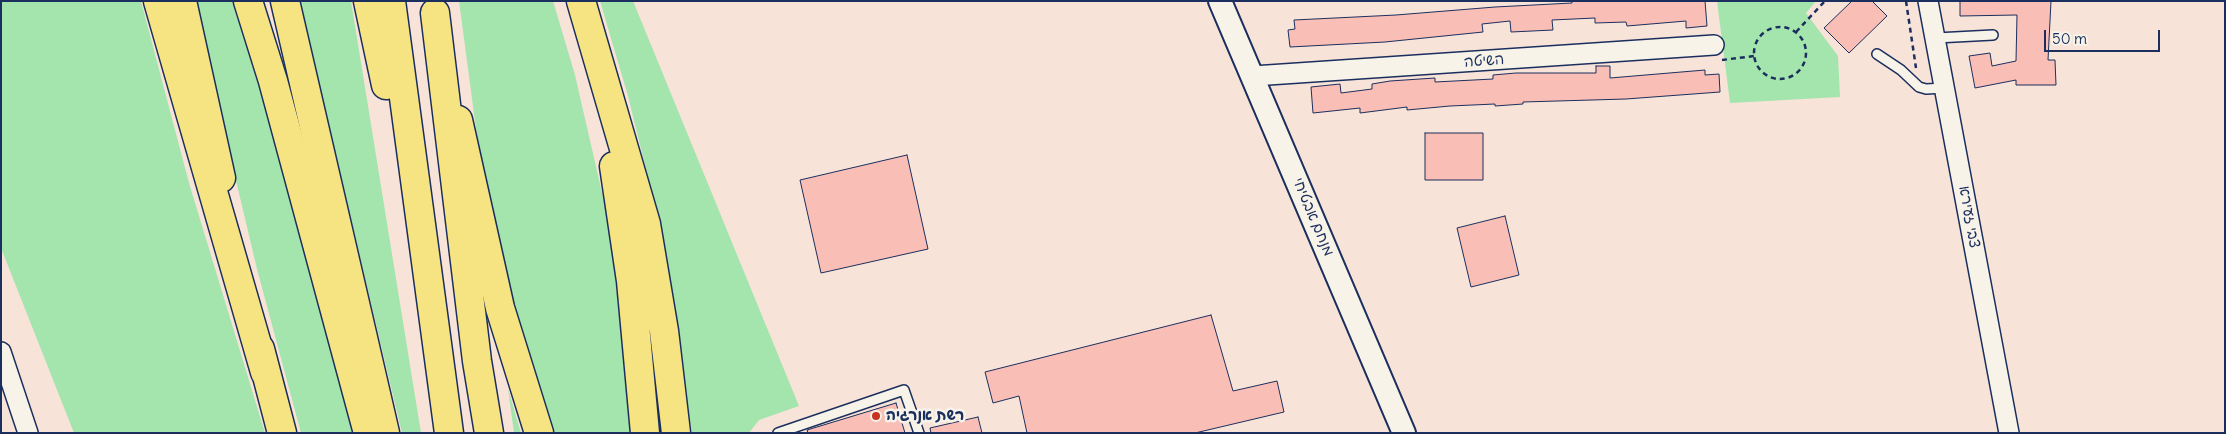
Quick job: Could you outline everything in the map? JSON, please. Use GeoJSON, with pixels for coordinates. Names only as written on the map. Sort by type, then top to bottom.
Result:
{"type":"FeatureCollection","features":[{"type":"Feature","properties":{"kind":"highway"},"geometry":{"type":"LineString","coordinates":[[158,1],[282,433]]}},
{"type":"Feature","properties":{"kind":"highway"},"geometry":{"type":"LineString","coordinates":[[182,1],[265,372]]}},
{"type":"Feature","properties":{"kind":"highway"},"geometry":{"type":"LineString","coordinates":[[248,1],[273,81],[368,433]]}},
{"type":"Feature","properties":{"kind":"highway"},"geometry":{"type":"LineString","coordinates":[[285,1],[385,433]]}},
{"type":"Feature","properties":{"kind":"highway"},"geometry":{"type":"LineString","coordinates":[[368,1],[431,295]]}},
{"type":"Feature","properties":{"kind":"highway"},"geometry":{"type":"LineString","coordinates":[[391,1],[450,433]]}},
{"type":"Feature","properties":{"kind":"highway"},"geometry":{"type":"LineString","coordinates":[[434,7],[477,361],[489,433]]}},
{"type":"Feature","properties":{"kind":"highway"},"geometry":{"type":"LineString","coordinates":[[434,7],[500,308],[539,433]]}},
{"type":"Feature","properties":{"kind":"highway"},"geometry":{"type":"LineString","coordinates":[[585,14],[646,224],[664,331],[677,427]]}},
{"type":"Feature","properties":{"kind":"highway"},"geometry":{"type":"LineString","coordinates":[[585,14],[600,80],[631,281],[645,433]]}},
{"type":"Feature","properties":{"kind":"street","name":"מנחם אבטיחי"},"geometry":{"type":"LineString","coordinates":[[1220,1],[1404,433]]}},
{"type":"Feature","properties":{"kind":"street","name":"צבי זעירא"},"geometry":{"type":"LineString","coordinates":[[1928,1],[2008,433]]}},
{"type":"Feature","properties":{"kind":"street","name":"השיטה"},"geometry":{"type":"LineString","coordinates":[[1253,76],[1714,45]]}},
{"type":"Feature","properties":{"kind":"street"},"geometry":{"type":"LineString","coordinates":[[1,352],[28,433]]}},
{"type":"Feature","properties":{"kind":"lane"},"geometry":{"type":"LineString","coordinates":[[1936,38],[1993,35]]}},
{"type":"Feature","properties":{"kind":"lane"},"geometry":{"type":"LineString","coordinates":[[1877,54],[1901,70],[1919,87],[1926,89],[1945,88]]}},
{"type":"Feature","properties":{"kind":"lane"},"geometry":{"type":"LineString","coordinates":[[778,433],[904,390],[919,433]]}},
{"type":"Feature","properties":{"kind":"path"},"geometry":{"type":"LineString","coordinates":[[1796,32],[1824,1]]}},
{"type":"Feature","properties":{"kind":"path"},"geometry":{"type":"LineString","coordinates":[[1906,1],[1919,87]]}},
{"type":"Feature","properties":{"kind":"path"},"geometry":{"type":"LineString","coordinates":[[1788,28],[1796,32],[1802,39],[1806,56],[1804,65],[1791,77],[1783,80],[1766,76],[1760,70],[1754,56],[1758,40],[1770,29],[1788,28]]}},
{"type":"Feature","properties":{"kind":"path"},"geometry":{"type":"LineString","coordinates":[[1714,45],[1716,61],[1754,56]]}},
{"type":"Feature","properties":{"kind":"green space"},"geometry":{"type":"Polygon","coordinates":[[[1,1],[141,1],[189,183],[265,433],[74,433],[1,248],[1,1]]]}},
{"type":"Feature","properties":{"kind":"green space"},"geometry":{"type":"Polygon","coordinates":[[[196,1],[236,1],[261,81],[353,433],[301,433],[257,269],[208,63],[196,1]]]}},
{"type":"Feature","properties":{"kind":"green space"},"geometry":{"type":"Polygon","coordinates":[[[299,1],[351,1],[421,433],[402,433],[299,1]]]}},
{"type":"Feature","properties":{"kind":"green space"},"geometry":{"type":"Polygon","coordinates":[[[459,1],[553,1],[575,75],[611,232],[630,433],[552,433],[514,309],[480,159],[459,1]]]}},
{"type":"Feature","properties":{"kind":"green space"},"geometry":{"type":"Polygon","coordinates":[[[600,1],[633,1],[799,406],[759,420],[749,433],[692,433],[657,214],[628,96],[600,1]]]}},
{"type":"Feature","properties":{"kind":"green space"},"geometry":{"type":"Polygon","coordinates":[[[1717,1],[1816,1],[1806,13],[1838,56],[1840,97],[1730,103],[1717,1]]]}},
{"type":"Feature","properties":{"kind":"green space"},"geometry":{"type":"Polygon","coordinates":[[[508,389],[521,433],[514,433],[508,389]]]}},
{"type":"Feature","properties":{"kind":"building"},"geometry":{"type":"Polygon","coordinates":[[[1572,1],[1705,1],[1707,26],[1686,28],[1686,21],[1627,26],[1626,22],[1595,23],[1595,18],[1552,20],[1553,30],[1511,32],[1510,21],[1482,24],[1483,32],[1385,42],[1290,47],[1288,30],[1295,29],[1294,20],[1572,3],[1572,1]]]}},
{"type":"Feature","properties":{"kind":"building"},"geometry":{"type":"Polygon","coordinates":[[[1852,1],[1872,1],[1887,16],[1849,53],[1824,28],[1852,1]]]}},
{"type":"Feature","properties":{"kind":"building"},"geometry":{"type":"Polygon","coordinates":[[[1960,1],[2051,1],[2048,60],[2055,60],[2056,85],[2016,85],[2016,80],[1975,88],[1969,56],[1990,53],[1992,66],[2016,61],[2017,15],[1960,16],[1960,1]]]}},
{"type":"Feature","properties":{"kind":"building"},"geometry":{"type":"Polygon","coordinates":[[[1596,66],[1610,66],[1610,78],[1705,70],[1705,75],[1719,74],[1720,92],[1626,99],[1523,102],[1523,104],[1495,106],[1495,104],[1450,106],[1407,110],[1407,107],[1360,113],[1360,108],[1313,113],[1311,87],[1340,84],[1341,93],[1372,89],[1372,84],[1390,81],[1435,78],[1435,82],[1493,79],[1493,75],[1516,73],[1596,73],[1596,66]]]}},
{"type":"Feature","properties":{"kind":"building"},"geometry":{"type":"Polygon","coordinates":[[[1425,133],[1483,133],[1483,180],[1425,180],[1425,133]]]}},
{"type":"Feature","properties":{"kind":"building"},"geometry":{"type":"Polygon","coordinates":[[[907,155],[928,249],[821,273],[800,180],[907,155]]]}},
{"type":"Feature","properties":{"kind":"building"},"geometry":{"type":"Polygon","coordinates":[[[1505,216],[1519,275],[1471,287],[1457,228],[1505,216]]]}},
{"type":"Feature","properties":{"kind":"building"},"geometry":{"type":"Polygon","coordinates":[[[1211,315],[1233,391],[1277,381],[1284,412],[1195,433],[1027,433],[1019,396],[993,403],[985,372],[1211,315]]]}},
{"type":"Feature","properties":{"kind":"building","name":"רשת אנרגיה"},"geometry":{"type":"Polygon","coordinates":[[[896,403],[905,433],[808,433],[807,430],[896,403]]]}},
{"type":"Feature","properties":{"kind":"building"},"geometry":{"type":"Polygon","coordinates":[[[978,417],[982,433],[931,433],[930,428],[978,417]]]}},
{"type":"Feature","properties":{"kind":"place","name":"רשת אנרגיה"},"geometry":{"type":"Point","coordinates":[876,416]}}]}
